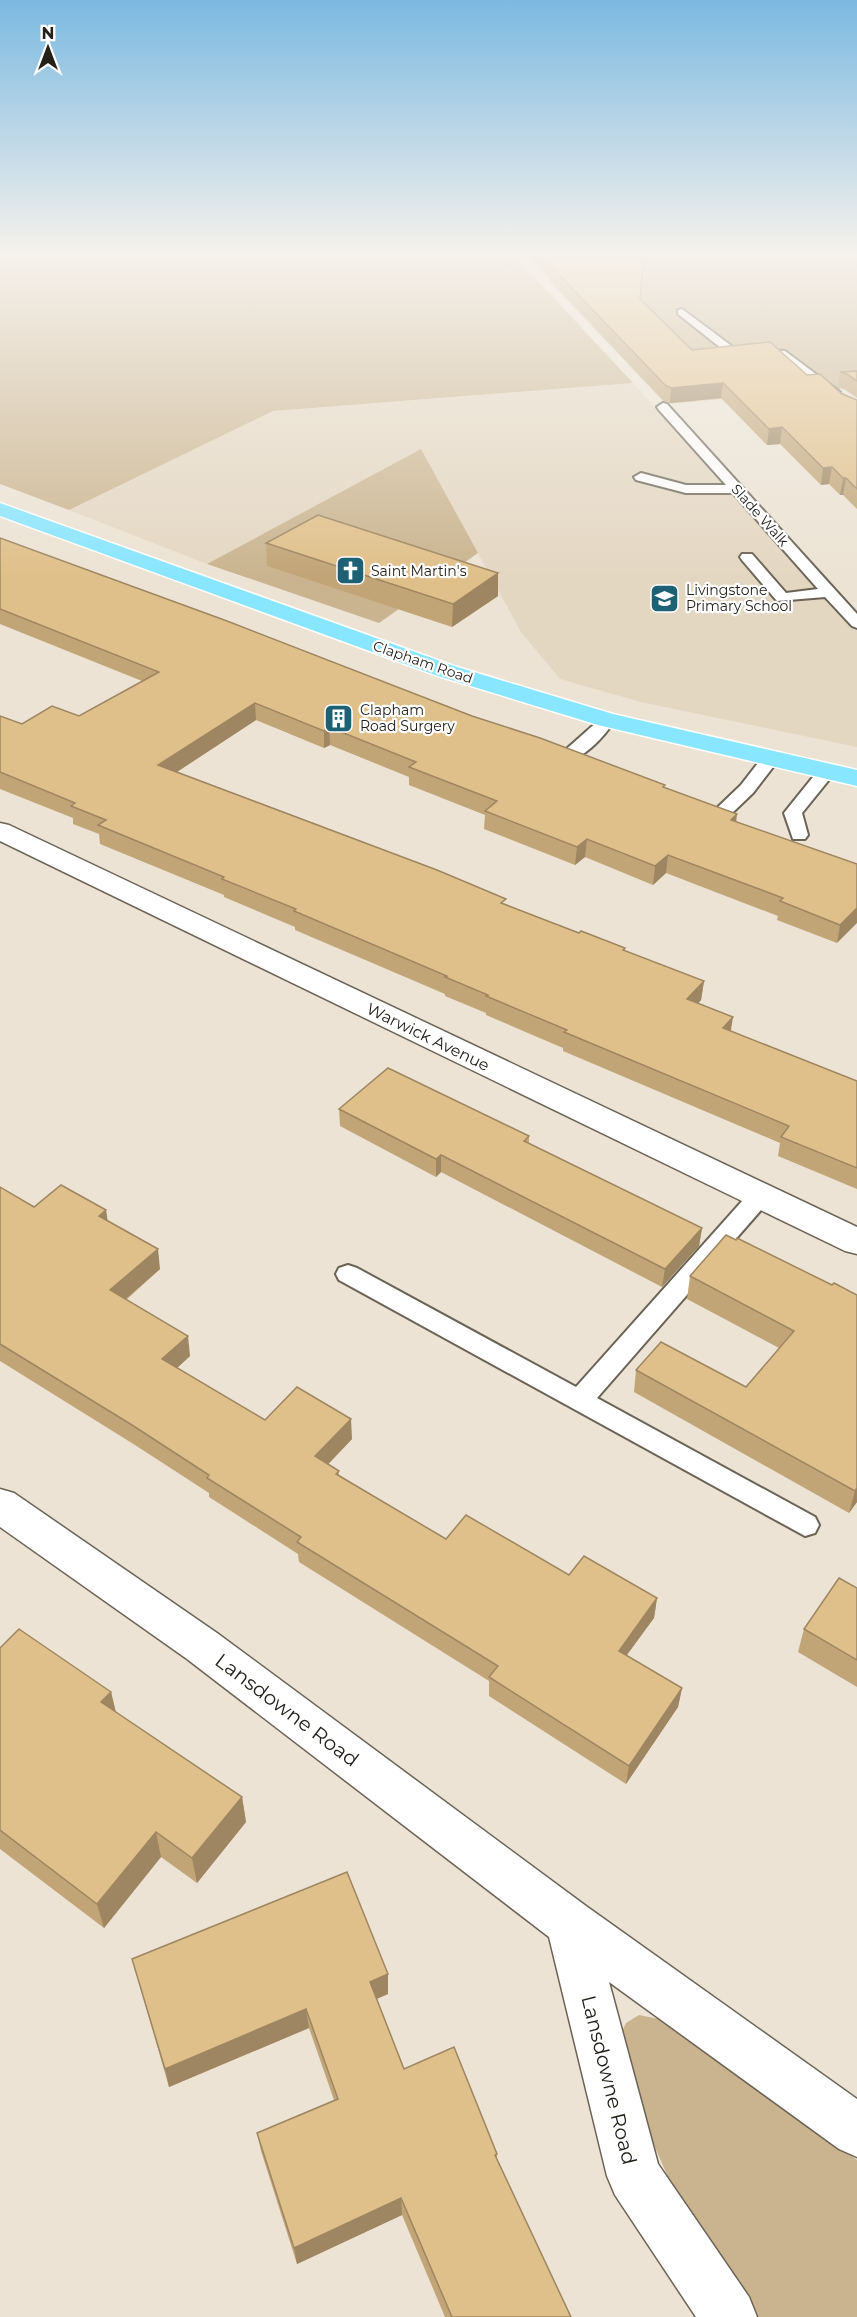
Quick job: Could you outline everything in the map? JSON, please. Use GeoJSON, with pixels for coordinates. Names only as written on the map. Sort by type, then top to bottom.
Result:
{"type":"FeatureCollection","features":[{"type":"Feature","properties":{"kind":"main road","name":"Clapham Road"},"geometry":{"type":"LineString","coordinates":[[0,509],[435,667],[607,720],[857,778]]}},
{"type":"Feature","properties":{"kind":"street","name":"Warwick Avenue"},"geometry":{"type":"LineString","coordinates":[[0,831],[857,1242]]}},
{"type":"Feature","properties":{"kind":"street","name":"Lansdowne Road"},"geometry":{"type":"LineString","coordinates":[[0,1505],[202,1646],[569,1923],[857,2131]]}},
{"type":"Feature","properties":{"kind":"street","name":"Lansdowne Road"},"geometry":{"type":"LineString","coordinates":[[569,1923],[634,2176],[729,2317]]}},
{"type":"Feature","properties":{"kind":"lane"},"geometry":{"type":"LineString","coordinates":[[792,361],[821,382],[844,394]]}},
{"type":"Feature","properties":{"kind":"lane","name":"Slade Walk"},"geometry":{"type":"LineString","coordinates":[[663,407],[857,623]]}},
{"type":"Feature","properties":{"kind":"lane"},"geometry":{"type":"LineString","coordinates":[[641,477],[659,484],[686,489],[736,489]]}},
{"type":"Feature","properties":{"kind":"lane"},"geometry":{"type":"LineString","coordinates":[[747,557],[782,598],[828,592]]}},
{"type":"Feature","properties":{"kind":"lane"},"geometry":{"type":"LineString","coordinates":[[570,755],[596,734],[607,720]]}},
{"type":"Feature","properties":{"kind":"lane"},"geometry":{"type":"LineString","coordinates":[[724,811],[747,789],[771,758]]}},
{"type":"Feature","properties":{"kind":"lane"},"geometry":{"type":"LineString","coordinates":[[799,835],[793,813],[827,771]]}},
{"type":"Feature","properties":{"kind":"lane"},"geometry":{"type":"LineString","coordinates":[[580,1400],[760,1196]]}},
{"type":"Feature","properties":{"kind":"lane"},"geometry":{"type":"LineString","coordinates":[[348,1274],[805,1525]]}},
{"type":"Feature","properties":{"kind":"shaded area"},"geometry":{"type":"Polygon","coordinates":[[[0,361],[613,361],[633,383],[273,411],[69,510],[0,484],[0,361]]]}},
{"type":"Feature","properties":{"kind":"shaded area"},"geometry":{"type":"Polygon","coordinates":[[[625,361],[857,361],[857,386],[666,404],[625,361]]]}},
{"type":"Feature","properties":{"kind":"shaded area","name":"Livingstone Primary School"},"geometry":{"type":"Polygon","coordinates":[[[633,383],[857,631],[857,747],[641,702],[560,679],[521,632],[421,449],[207,564],[69,510],[273,411],[633,383]]]}},
{"type":"Feature","properties":{"kind":"shaded area"},"geometry":{"type":"Polygon","coordinates":[[[421,449],[478,553],[379,623],[207,564],[421,449]]]}},
{"type":"Feature","properties":{"kind":"shaded area"},"geometry":{"type":"Polygon","coordinates":[[[639,2015],[674,2022],[857,2160],[857,2317],[752,2317],[686,2218],[647,2129],[618,2039],[626,2023],[639,2015]]]}},
{"type":"Feature","properties":{"kind":"building"},"geometry":{"type":"Polygon","coordinates":[[[642,361],[791,361],[807,375],[820,374],[842,394],[857,400],[857,489],[832,467],[823,468],[782,427],[769,429],[723,383],[671,388],[665,385],[642,361]]]}},
{"type":"Feature","properties":{"kind":"building"},"geometry":{"type":"Polygon","coordinates":[[[857,371],[857,381],[840,372],[857,371]]]}},
{"type":"Feature","properties":{"kind":"building"},"geometry":{"type":"Polygon","coordinates":[[[318,515],[498,573],[453,604],[266,543],[318,515]]]}},
{"type":"Feature","properties":{"kind":"building"},"geometry":{"type":"Polygon","coordinates":[[[0,538],[227,621],[472,716],[540,738],[665,785],[663,787],[737,814],[731,820],[857,864],[857,908],[840,925],[780,901],[783,898],[668,855],[655,866],[587,839],[577,847],[485,811],[497,801],[409,767],[416,762],[329,727],[324,731],[255,703],[158,765],[437,870],[506,899],[501,903],[579,933],[581,931],[704,981],[687,999],[733,1017],[723,1028],[857,1081],[857,1168],[781,1137],[789,1126],[564,1032],[567,1030],[445,977],[447,976],[222,879],[224,877],[98,825],[106,820],[71,806],[75,803],[0,772],[0,716],[22,724],[52,706],[79,716],[159,672],[0,609],[0,538]]]}},
{"type":"Feature","properties":{"kind":"building"},"geometry":{"type":"Polygon","coordinates":[[[388,1068],[529,1136],[524,1141],[702,1228],[665,1269],[441,1155],[436,1159],[339,1109],[388,1068]]]}},
{"type":"Feature","properties":{"kind":"building"},"geometry":{"type":"Polygon","coordinates":[[[61,1185],[106,1210],[99,1216],[158,1249],[110,1290],[188,1336],[162,1359],[265,1420],[297,1387],[351,1419],[315,1456],[339,1471],[336,1474],[446,1539],[466,1515],[569,1575],[584,1556],[657,1598],[619,1651],[682,1688],[629,1766],[489,1677],[498,1666],[297,1542],[301,1537],[207,1478],[209,1475],[0,1344],[0,1187],[34,1207],[61,1185]]]}},
{"type":"Feature","properties":{"kind":"building"},"geometry":{"type":"Polygon","coordinates":[[[726,1235],[736,1240],[737,1238],[857,1295],[857,1488],[855,1491],[636,1370],[661,1342],[746,1387],[794,1331],[690,1276],[726,1235]]]}},
{"type":"Feature","properties":{"kind":"building"},"geometry":{"type":"Polygon","coordinates":[[[839,1578],[857,1588],[857,1660],[804,1629],[839,1578]]]}},
{"type":"Feature","properties":{"kind":"building"},"geometry":{"type":"Polygon","coordinates":[[[19,1629],[111,1692],[101,1702],[242,1797],[192,1858],[156,1832],[97,1904],[0,1830],[0,1648],[19,1629]]]}},
{"type":"Feature","properties":{"kind":"building"},"geometry":{"type":"Polygon","coordinates":[[[347,1872],[388,1974],[370,1982],[404,2069],[454,2047],[497,2154],[495,2155],[571,2317],[452,2317],[401,2198],[294,2248],[257,2133],[338,2099],[306,2009],[165,2069],[132,1959],[347,1872]]]}},
{"type":"Feature","properties":{"kind":"place","name":"Saint Martin's"},"geometry":{"type":"Point","coordinates":[350,571]}},
{"type":"Feature","properties":{"kind":"place","name":"Livingstone Primary School"},"geometry":{"type":"Point","coordinates":[665,598]}},
{"type":"Feature","properties":{"kind":"place","name":"Clapham Road Surgery"},"geometry":{"type":"Point","coordinates":[339,718]}}]}
